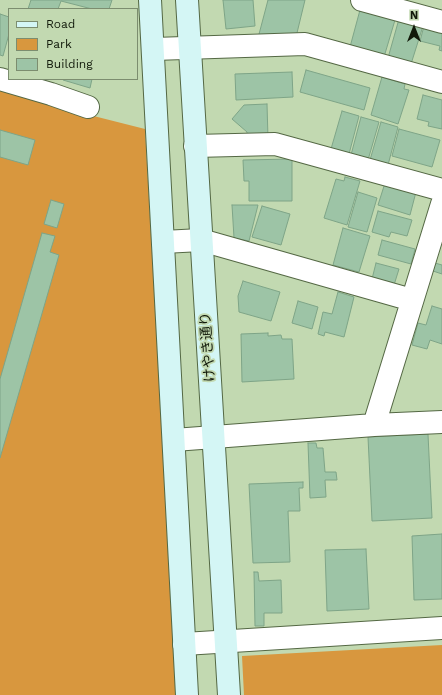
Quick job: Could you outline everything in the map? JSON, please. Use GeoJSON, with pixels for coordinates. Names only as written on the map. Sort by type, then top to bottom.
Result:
{"type":"FeatureCollection","features":[{"type":"Feature","properties":{"kind":"street"},"geometry":{"type":"LineString","coordinates":[[150,0],[154,49],[187,695]]}},
{"type":"Feature","properties":{"kind":"street","name":"けやき通り"},"geometry":{"type":"LineString","coordinates":[[187,0],[229,695]]}},
{"type":"Feature","properties":{"kind":"street"},"geometry":{"type":"LineString","coordinates":[[362,0],[442,22]]}},
{"type":"Feature","properties":{"kind":"street"},"geometry":{"type":"LineString","coordinates":[[154,49],[305,44],[442,82]]}},
{"type":"Feature","properties":{"kind":"street"},"geometry":{"type":"LineString","coordinates":[[0,80],[51,94],[88,107]]}},
{"type":"Feature","properties":{"kind":"street"},"geometry":{"type":"LineString","coordinates":[[195,146],[276,144],[442,190]]}},
{"type":"Feature","properties":{"kind":"street"},"geometry":{"type":"LineString","coordinates":[[374,425],[442,204]]}},
{"type":"Feature","properties":{"kind":"street"},"geometry":{"type":"LineString","coordinates":[[163,242],[202,240],[412,300]]}},
{"type":"Feature","properties":{"kind":"street"},"geometry":{"type":"LineString","coordinates":[[174,440],[374,425],[442,422]]}},
{"type":"Feature","properties":{"kind":"street"},"geometry":{"type":"LineString","coordinates":[[184,644],[442,628]]}},
{"type":"Feature","properties":{"kind":"green space"},"geometry":{"type":"Polygon","coordinates":[[[0,90],[62,108],[145,129],[177,695],[0,695],[0,90]]]}},
{"type":"Feature","properties":{"kind":"green space"},"geometry":{"type":"Polygon","coordinates":[[[442,645],[442,695],[244,695],[242,656],[442,645]]]}},
{"type":"Feature","properties":{"kind":"building"},"geometry":{"type":"Polygon","coordinates":[[[31,0],[112,0],[109,8],[88,8],[61,1],[58,8],[28,8],[31,0]]]}},
{"type":"Feature","properties":{"kind":"building"},"geometry":{"type":"Polygon","coordinates":[[[223,0],[253,0],[255,26],[226,29],[223,0]]]}},
{"type":"Feature","properties":{"kind":"building"},"geometry":{"type":"Polygon","coordinates":[[[268,0],[305,0],[296,37],[258,38],[268,0]]]}},
{"type":"Feature","properties":{"kind":"building"},"geometry":{"type":"Polygon","coordinates":[[[360,10],[395,20],[384,57],[350,47],[360,10]]]}},
{"type":"Feature","properties":{"kind":"building"},"geometry":{"type":"Polygon","coordinates":[[[0,14],[8,17],[8,38],[3,56],[0,55],[0,14]]]}},
{"type":"Feature","properties":{"kind":"building"},"geometry":{"type":"Polygon","coordinates":[[[399,19],[423,26],[411,64],[388,58],[399,19]]]}},
{"type":"Feature","properties":{"kind":"building"},"geometry":{"type":"Polygon","coordinates":[[[424,26],[442,31],[442,51],[439,50],[440,46],[420,41],[424,26]]]}},
{"type":"Feature","properties":{"kind":"building"},"geometry":{"type":"Polygon","coordinates":[[[306,70],[370,88],[364,110],[300,92],[306,70]]]}},
{"type":"Feature","properties":{"kind":"building"},"geometry":{"type":"Polygon","coordinates":[[[292,72],[293,97],[236,100],[235,74],[292,72]]]}},
{"type":"Feature","properties":{"kind":"building"},"geometry":{"type":"Polygon","coordinates":[[[382,77],[405,84],[404,89],[409,90],[398,124],[371,115],[382,77]]]}},
{"type":"Feature","properties":{"kind":"building"},"geometry":{"type":"Polygon","coordinates":[[[63,80],[92,80],[90,88],[63,80]]]}},
{"type":"Feature","properties":{"kind":"building"},"geometry":{"type":"Polygon","coordinates":[[[423,95],[442,100],[442,129],[428,126],[429,122],[417,119],[423,95]]]}},
{"type":"Feature","properties":{"kind":"building"},"geometry":{"type":"Polygon","coordinates":[[[267,104],[268,138],[247,140],[247,132],[232,119],[244,105],[267,104]]]}},
{"type":"Feature","properties":{"kind":"building"},"geometry":{"type":"Polygon","coordinates":[[[342,111],[359,116],[349,154],[331,149],[342,111]]]}},
{"type":"Feature","properties":{"kind":"building"},"geometry":{"type":"Polygon","coordinates":[[[361,117],[379,122],[368,160],[351,155],[361,117]]]}},
{"type":"Feature","properties":{"kind":"building"},"geometry":{"type":"Polygon","coordinates":[[[381,122],[398,127],[388,165],[370,160],[381,122]]]}},
{"type":"Feature","properties":{"kind":"building"},"geometry":{"type":"Polygon","coordinates":[[[399,129],[440,140],[432,167],[392,156],[399,129]]]}},
{"type":"Feature","properties":{"kind":"building"},"geometry":{"type":"Polygon","coordinates":[[[0,130],[35,140],[28,165],[0,157],[0,130]]]}},
{"type":"Feature","properties":{"kind":"building"},"geometry":{"type":"Polygon","coordinates":[[[292,159],[292,201],[249,201],[249,181],[244,181],[243,160],[292,159]]]}},
{"type":"Feature","properties":{"kind":"building"},"geometry":{"type":"Polygon","coordinates":[[[345,177],[360,181],[347,225],[324,218],[336,179],[344,181],[345,177]]]}},
{"type":"Feature","properties":{"kind":"building"},"geometry":{"type":"Polygon","coordinates":[[[385,183],[416,192],[410,215],[378,205],[385,183]]]}},
{"type":"Feature","properties":{"kind":"building"},"geometry":{"type":"Polygon","coordinates":[[[358,192],[377,198],[367,232],[348,227],[358,192]]]}},
{"type":"Feature","properties":{"kind":"building"},"geometry":{"type":"Polygon","coordinates":[[[51,200],[64,204],[57,228],[44,224],[51,200]]]}},
{"type":"Feature","properties":{"kind":"building"},"geometry":{"type":"Polygon","coordinates":[[[232,205],[258,205],[249,241],[234,238],[232,205]]]}},
{"type":"Feature","properties":{"kind":"building"},"geometry":{"type":"Polygon","coordinates":[[[262,206],[290,214],[281,245],[252,237],[262,206]]]}},
{"type":"Feature","properties":{"kind":"building"},"geometry":{"type":"Polygon","coordinates":[[[378,211],[412,220],[407,236],[391,232],[389,237],[372,232],[378,211]]]}},
{"type":"Feature","properties":{"kind":"building"},"geometry":{"type":"Polygon","coordinates":[[[343,228],[370,236],[359,272],[333,265],[343,228]]]}},
{"type":"Feature","properties":{"kind":"building"},"geometry":{"type":"Polygon","coordinates":[[[42,233],[55,236],[50,252],[59,255],[0,458],[0,379],[42,233]]]}},
{"type":"Feature","properties":{"kind":"building"},"geometry":{"type":"Polygon","coordinates":[[[382,240],[415,249],[411,264],[378,255],[382,240]]]}},
{"type":"Feature","properties":{"kind":"building"},"geometry":{"type":"Polygon","coordinates":[[[376,263],[399,269],[394,285],[372,279],[376,263]]]}},
{"type":"Feature","properties":{"kind":"building"},"geometry":{"type":"Polygon","coordinates":[[[435,263],[442,265],[442,274],[433,271],[435,263]]]}},
{"type":"Feature","properties":{"kind":"building"},"geometry":{"type":"Polygon","coordinates":[[[243,281],[280,292],[271,321],[239,312],[238,296],[243,281]]]}},
{"type":"Feature","properties":{"kind":"building"},"geometry":{"type":"Polygon","coordinates":[[[338,292],[354,297],[344,337],[325,332],[324,336],[318,334],[323,312],[332,314],[338,292]]]}},
{"type":"Feature","properties":{"kind":"building"},"geometry":{"type":"Polygon","coordinates":[[[298,301],[318,307],[312,329],[292,323],[298,301]]]}},
{"type":"Feature","properties":{"kind":"building"},"geometry":{"type":"Polygon","coordinates":[[[432,306],[442,309],[442,344],[430,340],[427,349],[412,345],[418,323],[426,325],[432,306]]]}},
{"type":"Feature","properties":{"kind":"building"},"geometry":{"type":"Polygon","coordinates":[[[268,333],[268,336],[281,335],[282,339],[292,339],[294,379],[242,382],[241,334],[268,333]]]}},
{"type":"Feature","properties":{"kind":"building"},"geometry":{"type":"Polygon","coordinates":[[[428,434],[432,518],[372,521],[368,437],[428,434]]]}},
{"type":"Feature","properties":{"kind":"building"},"geometry":{"type":"Polygon","coordinates":[[[308,443],[316,443],[317,448],[323,448],[325,472],[336,472],[337,480],[325,480],[326,497],[310,498],[308,443]]]}},
{"type":"Feature","properties":{"kind":"building"},"geometry":{"type":"Polygon","coordinates":[[[303,482],[303,488],[299,488],[300,511],[288,511],[290,562],[253,563],[249,484],[303,482]]]}},
{"type":"Feature","properties":{"kind":"building"},"geometry":{"type":"Polygon","coordinates":[[[442,534],[442,599],[414,600],[412,536],[442,534]]]}},
{"type":"Feature","properties":{"kind":"building"},"geometry":{"type":"Polygon","coordinates":[[[366,549],[369,609],[327,611],[325,550],[366,549]]]}},
{"type":"Feature","properties":{"kind":"building"},"geometry":{"type":"Polygon","coordinates":[[[254,572],[258,572],[259,581],[281,580],[282,613],[264,613],[264,626],[255,626],[254,572]]]}}]}
